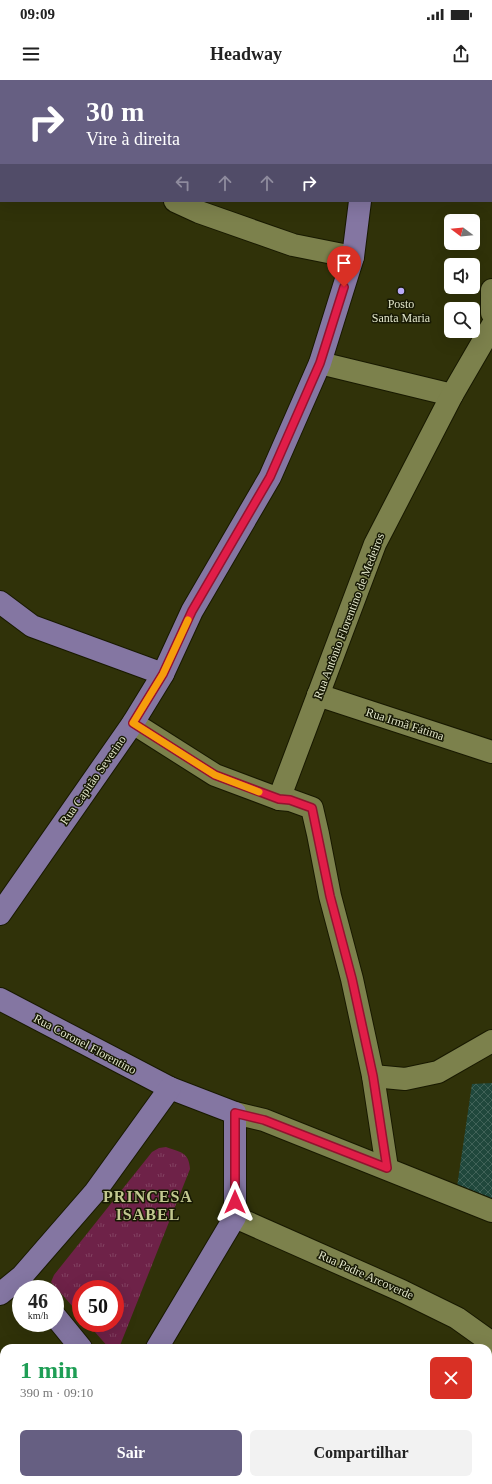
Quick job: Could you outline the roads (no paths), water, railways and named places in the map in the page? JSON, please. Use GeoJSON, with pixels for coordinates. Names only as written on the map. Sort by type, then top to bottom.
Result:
{"type":"FeatureCollection","features":[{"type":"Feature","properties":{"kind":"main road","name":"Rua Capitão Severino"},"geometry":{"type":"LineString","coordinates":[[0,914],[133,723],[163,674],[192,611],[270,477],[320,363],[354,257],[360,202]]}},
{"type":"Feature","properties":{"kind":"main road"},"geometry":{"type":"LineString","coordinates":[[0,602],[32,626],[163,674]]}},
{"type":"Feature","properties":{"kind":"main road","name":"Rua Coronel Florentino"},"geometry":{"type":"LineString","coordinates":[[0,999],[170,1088],[235,1113]]}},
{"type":"Feature","properties":{"kind":"main road"},"geometry":{"type":"LineString","coordinates":[[29,1280],[95,1192],[170,1088]]}},
{"type":"Feature","properties":{"kind":"main road"},"geometry":{"type":"LineString","coordinates":[[159,1344],[235,1217],[235,1113]]}},
{"type":"Feature","properties":{"kind":"main road"},"geometry":{"type":"LineString","coordinates":[[0,1294],[12,1289]]}},
{"type":"Feature","properties":{"kind":"main road"},"geometry":{"type":"LineString","coordinates":[[64,1327],[78,1344]]}},
{"type":"Feature","properties":{"kind":"street"},"geometry":{"type":"LineString","coordinates":[[180,202],[199,206],[293,245],[354,257]]}},
{"type":"Feature","properties":{"kind":"street"},"geometry":{"type":"LineString","coordinates":[[492,290],[492,313]]}},
{"type":"Feature","properties":{"kind":"street","name":"Rua Antônio Florentino de Medeiros"},"geometry":{"type":"LineString","coordinates":[[279,799],[375,544],[452,395],[492,326]]}},
{"type":"Feature","properties":{"kind":"street"},"geometry":{"type":"LineString","coordinates":[[320,363],[452,395]]}},
{"type":"Feature","properties":{"kind":"street","name":"Rua Irmã Fátima"},"geometry":{"type":"LineString","coordinates":[[318,695],[492,752]]}},
{"type":"Feature","properties":{"kind":"street"},"geometry":{"type":"LineString","coordinates":[[133,723],[215,775],[279,799],[290,800],[312,808],[330,896],[352,979],[373,1076],[387,1168]]}},
{"type":"Feature","properties":{"kind":"street"},"geometry":{"type":"LineString","coordinates":[[373,1076],[405,1079],[438,1072],[492,1041]]}},
{"type":"Feature","properties":{"kind":"street"},"geometry":{"type":"LineString","coordinates":[[235,1113],[264,1120],[492,1210]]}},
{"type":"Feature","properties":{"kind":"street","name":"Rua Padre Arcoverde"},"geometry":{"type":"LineString","coordinates":[[235,1217],[402,1291],[457,1318],[492,1343]]}},
{"type":"Feature","properties":{"kind":"place","name":"Posto Santa Maria"},"geometry":{"type":"Point","coordinates":[401,291]}},
{"type":"Feature","properties":{"kind":"district","name":"PRINCESA ISABEL"},"geometry":{"type":"Point","coordinates":[148,1205]}}]}
